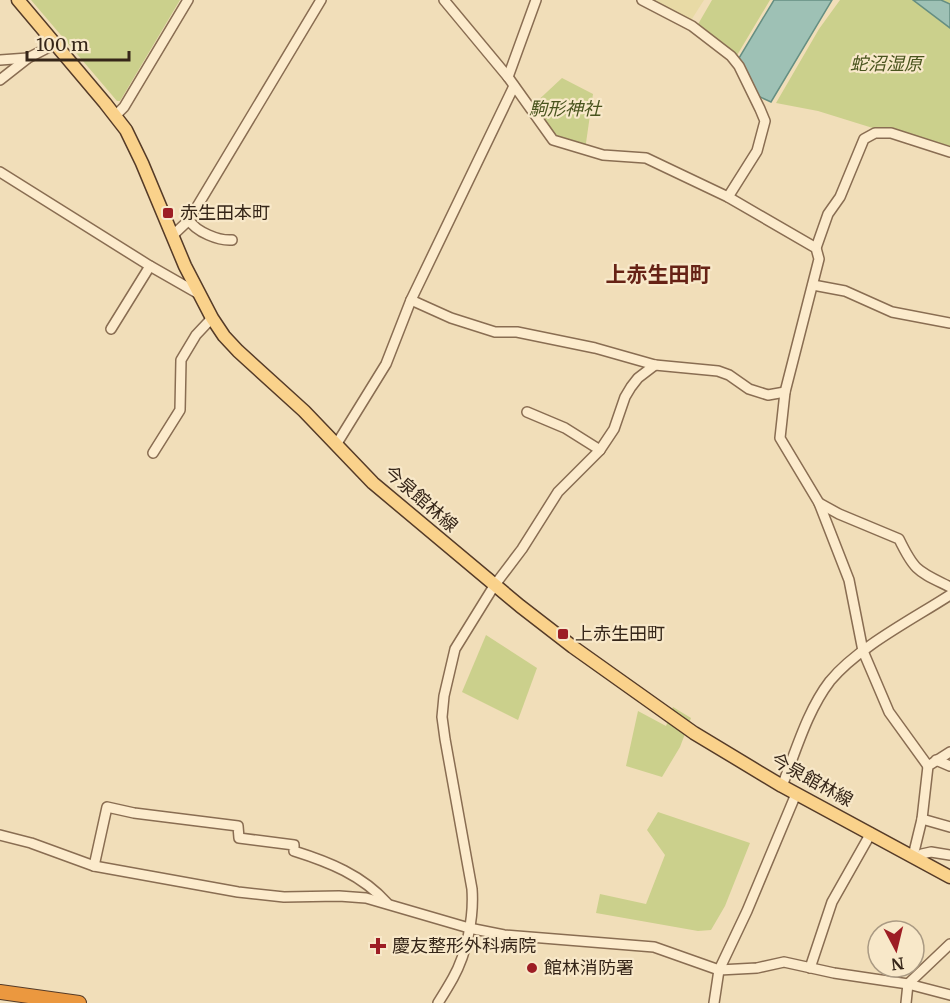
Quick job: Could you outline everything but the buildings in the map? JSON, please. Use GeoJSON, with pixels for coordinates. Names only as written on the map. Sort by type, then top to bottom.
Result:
{"type":"FeatureCollection","features":[{"type":"Feature","properties":{"kind":"highway"},"geometry":{"type":"LineString","coordinates":[[0,992],[30,1001]]}},
{"type":"Feature","properties":{"kind":"highway"},"geometry":{"type":"LineString","coordinates":[[0,1000],[79,1003]]}},
{"type":"Feature","properties":{"kind":"main road","name":"今泉館林線"},"geometry":{"type":"LineString","coordinates":[[18,0],[115,116],[134,146],[171,236],[199,294],[224,336],[282,390],[373,483],[494,586],[573,647],[694,733],[796,794],[950,877]]}},
{"type":"Feature","properties":{"kind":"street"},"geometry":{"type":"LineString","coordinates":[[115,116],[124,107],[188,0]]}},
{"type":"Feature","properties":{"kind":"street"},"geometry":{"type":"LineString","coordinates":[[171,236],[189,220],[321,0]]}},
{"type":"Feature","properties":{"kind":"street"},"geometry":{"type":"LineString","coordinates":[[444,0],[507,77],[553,140],[603,155],[646,158],[728,197],[816,248]]}},
{"type":"Feature","properties":{"kind":"street"},"geometry":{"type":"LineString","coordinates":[[507,77],[536,0]]}},
{"type":"Feature","properties":{"kind":"street"},"geometry":{"type":"LineString","coordinates":[[642,0],[692,26],[731,57],[739,66],[765,120],[757,151],[728,197]]}},
{"type":"Feature","properties":{"kind":"street"},"geometry":{"type":"LineString","coordinates":[[0,80],[28,58],[56,44]]}},
{"type":"Feature","properties":{"kind":"street"},"geometry":{"type":"LineString","coordinates":[[0,60],[28,58]]}},
{"type":"Feature","properties":{"kind":"street"},"geometry":{"type":"LineString","coordinates":[[336,445],[386,364],[411,300],[514,86]]}},
{"type":"Feature","properties":{"kind":"street"},"geometry":{"type":"LineString","coordinates":[[950,152],[891,132],[875,133],[864,139],[840,197],[828,214],[816,248],[819,259],[785,392],[780,438],[819,503],[849,580],[862,651],[889,712],[932,763],[950,766]]}},
{"type":"Feature","properties":{"kind":"street"},"geometry":{"type":"LineString","coordinates":[[0,172],[199,294]]}},
{"type":"Feature","properties":{"kind":"street"},"geometry":{"type":"LineString","coordinates":[[189,220],[216,238],[232,240]]}},
{"type":"Feature","properties":{"kind":"street"},"geometry":{"type":"LineString","coordinates":[[111,329],[150,266]]}},
{"type":"Feature","properties":{"kind":"street"},"geometry":{"type":"LineString","coordinates":[[813,285],[845,291],[892,312],[950,323]]}},
{"type":"Feature","properties":{"kind":"street"},"geometry":{"type":"LineString","coordinates":[[411,300],[451,318],[495,332],[517,332],[595,348],[655,365],[718,371],[729,375],[749,389],[768,395],[785,392]]}},
{"type":"Feature","properties":{"kind":"street"},"geometry":{"type":"LineString","coordinates":[[153,453],[180,410],[181,360],[196,335],[212,318]]}},
{"type":"Feature","properties":{"kind":"street"},"geometry":{"type":"LineString","coordinates":[[438,1003],[458,966],[469,928],[473,902],[442,717],[444,696],[455,649],[494,586],[522,549],[558,492],[600,450],[614,429],[625,397],[638,378],[655,365]]}},
{"type":"Feature","properties":{"kind":"street"},"geometry":{"type":"LineString","coordinates":[[527,412],[565,428],[600,450]]}},
{"type":"Feature","properties":{"kind":"street"},"geometry":{"type":"LineString","coordinates":[[819,503],[839,514],[899,539],[917,570],[950,587]]}},
{"type":"Feature","properties":{"kind":"street"},"geometry":{"type":"LineString","coordinates":[[782,786],[807,723],[829,683],[862,651],[950,595]]}},
{"type":"Feature","properties":{"kind":"street"},"geometry":{"type":"LineString","coordinates":[[916,857],[932,763],[950,752]]}},
{"type":"Feature","properties":{"kind":"street"},"geometry":{"type":"LineString","coordinates":[[714,1003],[719,970],[747,911],[796,794]]}},
{"type":"Feature","properties":{"kind":"street"},"geometry":{"type":"LineString","coordinates":[[94,866],[107,807],[134,813],[238,826],[239,838],[294,845],[294,851],[329,862],[370,885],[387,903]]}},
{"type":"Feature","properties":{"kind":"street"},"geometry":{"type":"LineString","coordinates":[[922,819],[950,827]]}},
{"type":"Feature","properties":{"kind":"street"},"geometry":{"type":"LineString","coordinates":[[810,968],[832,902],[871,833]]}},
{"type":"Feature","properties":{"kind":"street"},"geometry":{"type":"LineString","coordinates":[[0,835],[32,843],[94,866],[261,896],[351,896],[387,903],[469,928],[504,935],[654,947],[719,970],[757,968],[783,962],[908,984],[950,995]]}},
{"type":"Feature","properties":{"kind":"street"},"geometry":{"type":"LineString","coordinates":[[916,857],[922,854],[950,855]]}},
{"type":"Feature","properties":{"kind":"street"},"geometry":{"type":"LineString","coordinates":[[906,1003],[908,984],[950,945]]}},
{"type":"Feature","properties":{"kind":"shaded area"},"geometry":{"type":"Polygon","coordinates":[[[652,0],[704,0],[690,22],[652,0]]]}},
{"type":"Feature","properties":{"kind":"green space"},"geometry":{"type":"Polygon","coordinates":[[[31,0],[180,0],[120,101],[117,101],[31,0]]]}},
{"type":"Feature","properties":{"kind":"green space"},"geometry":{"type":"Polygon","coordinates":[[[712,0],[770,0],[736,57],[726,45],[697,26],[712,0]]]}},
{"type":"Feature","properties":{"kind":"green space","name":"蛇沼湿原"},"geometry":{"type":"Polygon","coordinates":[[[840,0],[950,0],[950,152],[818,111],[776,103],[819,29],[840,0]]]}},
{"type":"Feature","properties":{"kind":"green space","name":"駒形神社"},"geometry":{"type":"Polygon","coordinates":[[[562,78],[593,94],[585,150],[555,137],[532,106],[562,78]]]}},
{"type":"Feature","properties":{"kind":"green space"},"geometry":{"type":"Polygon","coordinates":[[[486,635],[537,668],[518,720],[462,692],[486,635]]]}},
{"type":"Feature","properties":{"kind":"green space"},"geometry":{"type":"Polygon","coordinates":[[[673,707],[691,718],[680,747],[662,777],[626,766],[638,711],[666,726],[673,707]]]}},
{"type":"Feature","properties":{"kind":"green space"},"geometry":{"type":"Polygon","coordinates":[[[658,812],[750,843],[725,906],[711,930],[698,931],[596,913],[600,894],[646,904],[665,855],[647,830],[658,812]]]}},
{"type":"Feature","properties":{"kind":"water"},"geometry":{"type":"Polygon","coordinates":[[[774,0],[832,0],[771,102],[758,96],[739,58],[774,0]]]}},
{"type":"Feature","properties":{"kind":"water"},"geometry":{"type":"Polygon","coordinates":[[[913,0],[941,0],[950,4],[950,28],[913,0]]]}},
{"type":"Feature","properties":{"kind":"place","name":"赤生田本町"},"geometry":{"type":"Point","coordinates":[168,213]}},
{"type":"Feature","properties":{"kind":"place","name":"上赤生田町"},"geometry":{"type":"Point","coordinates":[563,634]}},
{"type":"Feature","properties":{"kind":"place","name":"慶友整形外科病院"},"geometry":{"type":"Point","coordinates":[378,946]}},
{"type":"Feature","properties":{"kind":"place","name":"館林消防署"},"geometry":{"type":"Point","coordinates":[532,968]}},
{"type":"Feature","properties":{"kind":"district","name":"上赤生田町"},"geometry":{"type":"Point","coordinates":[658,275]}}]}
